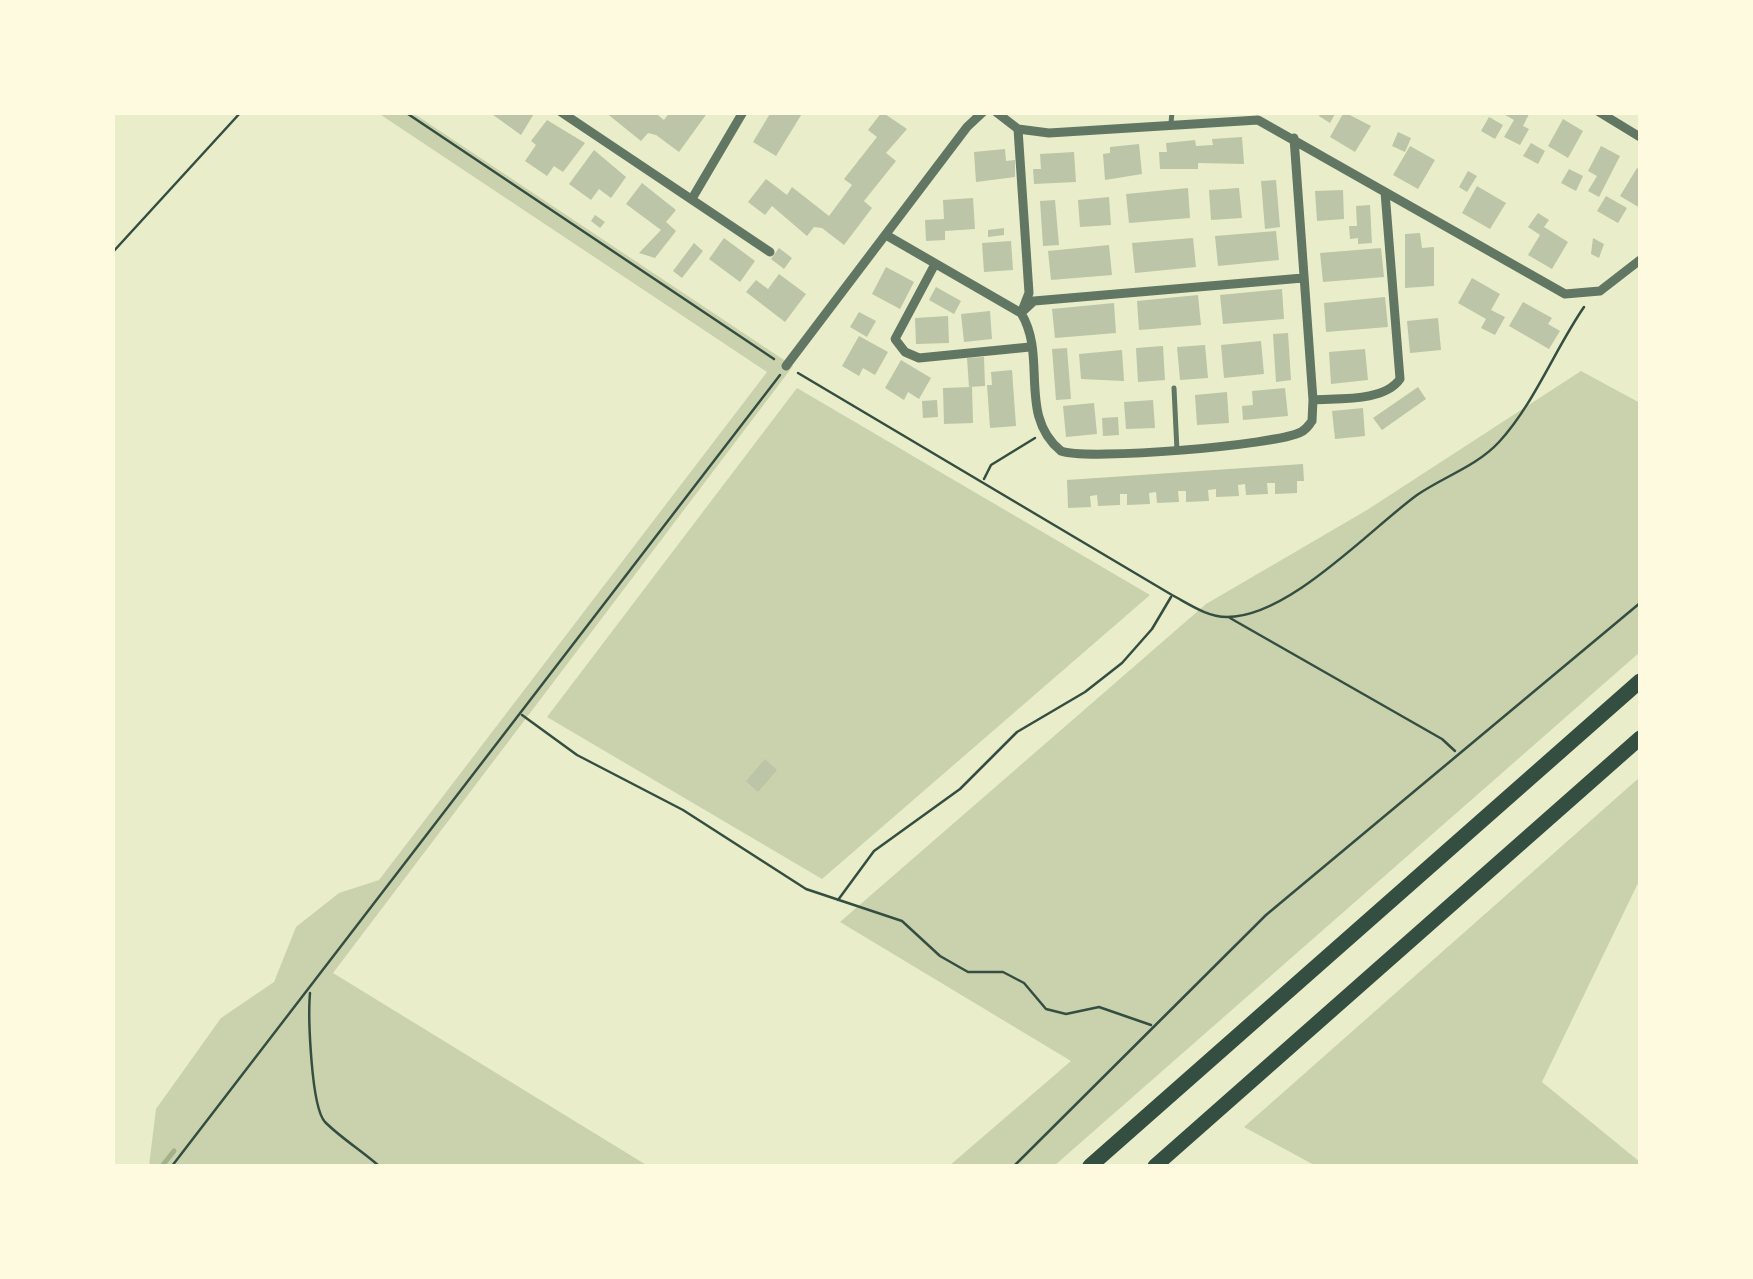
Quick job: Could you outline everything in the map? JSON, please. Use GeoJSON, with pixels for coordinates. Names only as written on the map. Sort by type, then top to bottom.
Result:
{"type":"FeatureCollection","features":[{"type":"Feature","properties":{"kind":"highway"},"geometry":{"type":"LineString","coordinates":[[1090,1166],[1640,682]]}},
{"type":"Feature","properties":{"kind":"highway"},"geometry":{"type":"LineString","coordinates":[[1155,1166],[1640,738]]}},
{"type":"Feature","properties":{"kind":"street"},"geometry":{"type":"LineString","coordinates":[[562,112],[770,252]]}},
{"type":"Feature","properties":{"kind":"street"},"geometry":{"type":"LineString","coordinates":[[693,198],[743,112]]}},
{"type":"Feature","properties":{"kind":"street"},"geometry":{"type":"LineString","coordinates":[[786,366],[967,127],[983,112]]}},
{"type":"Feature","properties":{"kind":"street"},"geometry":{"type":"LineString","coordinates":[[996,112],[1018,129],[1049,133],[1172,118],[1245,117],[1294,138],[1540,284],[1565,294],[1593,294],[1640,260]]}},
{"type":"Feature","properties":{"kind":"street"},"geometry":{"type":"LineString","coordinates":[[1599,112],[1640,137]]}},
{"type":"Feature","properties":{"kind":"street"},"geometry":{"type":"LineString","coordinates":[[1018,129],[1028,293],[1021,313]]}},
{"type":"Feature","properties":{"kind":"street"},"geometry":{"type":"LineString","coordinates":[[886,235],[1021,313],[1029,329],[1042,432],[1061,451],[1080,456],[1178,450],[1296,434],[1312,420],[1313,400],[1294,138]]}},
{"type":"Feature","properties":{"kind":"street"},"geometry":{"type":"LineString","coordinates":[[1313,400],[1364,396],[1395,386],[1400,379],[1385,192]]}},
{"type":"Feature","properties":{"kind":"street"},"geometry":{"type":"LineString","coordinates":[[935,264],[900,321],[894,340],[898,346],[919,358],[1030,347]]}},
{"type":"Feature","properties":{"kind":"street"},"geometry":{"type":"LineString","coordinates":[[1021,313],[1034,301],[1302,278]]}},
{"type":"Feature","properties":{"kind":"lane"},"geometry":{"type":"LineString","coordinates":[[1174,388],[1178,450]]}},
{"type":"Feature","properties":{"kind":"path"},"geometry":{"type":"LineString","coordinates":[[112,253],[241,112]]}},
{"type":"Feature","properties":{"kind":"path"},"geometry":{"type":"LineString","coordinates":[[405,112],[786,366],[1172,594],[1207,613],[1229,617],[1248,615],[1304,584],[1368,539],[1416,496],[1486,455],[1510,427],[1593,294]]}},
{"type":"Feature","properties":{"kind":"path"},"geometry":{"type":"LineString","coordinates":[[172,1166],[786,366]]}},
{"type":"Feature","properties":{"kind":"path"},"geometry":{"type":"LineString","coordinates":[[983,480],[992,465],[1042,432]]}},
{"type":"Feature","properties":{"kind":"path"},"geometry":{"type":"LineString","coordinates":[[837,902],[846,883],[874,851],[960,789],[1017,732],[1085,692],[1122,663],[1152,629],[1172,594]]}},
{"type":"Feature","properties":{"kind":"path"},"geometry":{"type":"LineString","coordinates":[[1014,1166],[1139,1046],[1153,1026],[1266,915],[1456,752],[1640,603]]}},
{"type":"Feature","properties":{"kind":"path"},"geometry":{"type":"LineString","coordinates":[[1229,617],[1442,739],[1456,752]]}},
{"type":"Feature","properties":{"kind":"path"},"geometry":{"type":"LineString","coordinates":[[520,714],[577,755],[683,810],[806,889],[902,921],[940,956],[968,972],[1003,972],[1014,977],[1046,1010],[1066,1014],[1099,1007],[1153,1026]]}},
{"type":"Feature","properties":{"kind":"path"},"geometry":{"type":"LineString","coordinates":[[310,991],[307,1022],[314,1050],[314,1102],[323,1120],[380,1166]]}},
{"type":"Feature","properties":{"kind":"green space"},"geometry":{"type":"Polygon","coordinates":[[[378,113],[413,113],[793,366],[333,973],[648,1166],[149,1166],[156,1109],[221,1018],[274,982],[296,927],[339,893],[379,880],[767,372],[378,113]]]}},
{"type":"Feature","properties":{"kind":"green space"},"geometry":{"type":"Polygon","coordinates":[[[1581,371],[1640,403],[1640,652],[1054,1166],[949,1166],[1071,1061],[840,922],[1206,604],[1367,510],[1581,371]]]}},
{"type":"Feature","properties":{"kind":"green space"},"geometry":{"type":"Polygon","coordinates":[[[797,388],[1150,595],[822,879],[547,717],[797,388]]]}},
{"type":"Feature","properties":{"kind":"green space"},"geometry":{"type":"Polygon","coordinates":[[[1640,777],[1640,879],[1542,1082],[1640,1162],[1640,1166],[1316,1166],[1244,1127],[1640,777]]]}},
{"type":"Feature","properties":{"kind":"building"},"geometry":{"type":"Polygon","coordinates":[[[489,112],[535,112],[521,135],[489,112]]]}},
{"type":"Feature","properties":{"kind":"building"},"geometry":{"type":"Polygon","coordinates":[[[605,112],[654,112],[664,120],[670,112],[708,112],[679,152],[656,135],[648,133],[641,141],[605,112]]]}},
{"type":"Feature","properties":{"kind":"building"},"geometry":{"type":"Polygon","coordinates":[[[771,112],[803,112],[776,156],[753,142],[771,112]]]}},
{"type":"Feature","properties":{"kind":"building"},"geometry":{"type":"Polygon","coordinates":[[[882,112],[907,129],[886,153],[896,161],[864,201],[872,208],[844,245],[822,228],[814,227],[807,236],[772,206],[765,215],[748,202],[766,179],[787,195],[792,187],[829,216],[852,185],[844,179],[877,137],[868,130],[882,112]]]}},
{"type":"Feature","properties":{"kind":"building"},"geometry":{"type":"Polygon","coordinates":[[[1320,112],[1336,112],[1330,123],[1319,116],[1320,112]]]}},
{"type":"Feature","properties":{"kind":"building"},"geometry":{"type":"Polygon","coordinates":[[[1344,112],[1371,126],[1355,152],[1330,137],[1344,112]]]}},
{"type":"Feature","properties":{"kind":"building"},"geometry":{"type":"Polygon","coordinates":[[[1500,112],[1530,112],[1523,126],[1529,129],[1520,145],[1504,137],[1514,120],[1500,112]]]}},
{"type":"Feature","properties":{"kind":"building"},"geometry":{"type":"Polygon","coordinates":[[[1489,117],[1503,125],[1495,139],[1481,131],[1489,117]]]}},
{"type":"Feature","properties":{"kind":"building"},"geometry":{"type":"Polygon","coordinates":[[[1563,119],[1583,131],[1568,158],[1548,146],[1563,119]]]}},
{"type":"Feature","properties":{"kind":"building"},"geometry":{"type":"Polygon","coordinates":[[[547,120],[585,143],[563,172],[554,166],[547,176],[525,161],[536,145],[531,141],[547,120]]]}},
{"type":"Feature","properties":{"kind":"building"},"geometry":{"type":"Polygon","coordinates":[[[1398,132],[1411,138],[1405,152],[1392,146],[1398,132]]]}},
{"type":"Feature","properties":{"kind":"building"},"geometry":{"type":"Polygon","coordinates":[[[1242,137],[1244,164],[1198,163],[1198,169],[1160,169],[1159,152],[1167,152],[1166,143],[1195,140],[1196,146],[1213,145],[1212,139],[1242,137]]]}},
{"type":"Feature","properties":{"kind":"building"},"geometry":{"type":"Polygon","coordinates":[[[1531,143],[1545,151],[1538,164],[1523,156],[1531,143]]]}},
{"type":"Feature","properties":{"kind":"building"},"geometry":{"type":"Polygon","coordinates":[[[1139,144],[1142,174],[1105,180],[1103,154],[1110,153],[1110,147],[1139,144]]]}},
{"type":"Feature","properties":{"kind":"building"},"geometry":{"type":"Polygon","coordinates":[[[1410,146],[1435,160],[1418,189],[1393,175],[1410,146]]]}},
{"type":"Feature","properties":{"kind":"building"},"geometry":{"type":"Polygon","coordinates":[[[1601,146],[1620,156],[1599,197],[1588,191],[1597,176],[1588,171],[1601,146]]]}},
{"type":"Feature","properties":{"kind":"building"},"geometry":{"type":"Polygon","coordinates":[[[1005,149],[1006,161],[1015,160],[1015,177],[976,182],[974,152],[1005,149]]]}},
{"type":"Feature","properties":{"kind":"building"},"geometry":{"type":"Polygon","coordinates":[[[594,150],[626,177],[611,198],[599,189],[591,200],[569,184],[594,150]]]}},
{"type":"Feature","properties":{"kind":"building"},"geometry":{"type":"Polygon","coordinates":[[[1074,152],[1076,182],[1034,184],[1033,169],[1041,169],[1040,154],[1074,152]]]}},
{"type":"Feature","properties":{"kind":"building"},"geometry":{"type":"Polygon","coordinates":[[[1637,168],[1640,170],[1640,208],[1620,196],[1637,168]]]}},
{"type":"Feature","properties":{"kind":"building"},"geometry":{"type":"Polygon","coordinates":[[[1569,169],[1583,176],[1576,191],[1561,183],[1569,169]]]}},
{"type":"Feature","properties":{"kind":"building"},"geometry":{"type":"Polygon","coordinates":[[[1468,171],[1477,176],[1467,192],[1459,187],[1468,171]]]}},
{"type":"Feature","properties":{"kind":"building"},"geometry":{"type":"Polygon","coordinates":[[[1276,180],[1280,227],[1265,229],[1261,181],[1276,180]]]}},
{"type":"Feature","properties":{"kind":"building"},"geometry":{"type":"Polygon","coordinates":[[[642,183],[676,210],[666,222],[676,231],[655,258],[639,253],[661,230],[626,204],[642,183]]]}},
{"type":"Feature","properties":{"kind":"building"},"geometry":{"type":"Polygon","coordinates":[[[1477,186],[1506,203],[1490,229],[1462,213],[1477,186]]]}},
{"type":"Feature","properties":{"kind":"building"},"geometry":{"type":"Polygon","coordinates":[[[1188,188],[1190,218],[1129,223],[1126,194],[1188,188]]]}},
{"type":"Feature","properties":{"kind":"building"},"geometry":{"type":"Polygon","coordinates":[[[1239,188],[1242,218],[1211,220],[1209,190],[1239,188]]]}},
{"type":"Feature","properties":{"kind":"building"},"geometry":{"type":"Polygon","coordinates":[[[1343,190],[1344,219],[1317,221],[1315,191],[1343,190]]]}},
{"type":"Feature","properties":{"kind":"building"},"geometry":{"type":"Polygon","coordinates":[[[1606,196],[1627,208],[1618,223],[1597,211],[1606,196]]]}},
{"type":"Feature","properties":{"kind":"building"},"geometry":{"type":"Polygon","coordinates":[[[1109,197],[1111,225],[1080,227],[1078,200],[1109,197]]]}},
{"type":"Feature","properties":{"kind":"building"},"geometry":{"type":"Polygon","coordinates":[[[973,198],[975,229],[945,231],[945,240],[926,241],[925,220],[944,219],[943,200],[973,198]]]}},
{"type":"Feature","properties":{"kind":"building"},"geometry":{"type":"Polygon","coordinates":[[[1055,200],[1059,245],[1043,246],[1040,201],[1055,200]]]}},
{"type":"Feature","properties":{"kind":"building"},"geometry":{"type":"Polygon","coordinates":[[[1370,205],[1372,243],[1358,244],[1358,238],[1350,239],[1349,226],[1357,226],[1356,206],[1370,205]]]}},
{"type":"Feature","properties":{"kind":"building"},"geometry":{"type":"Polygon","coordinates":[[[1538,213],[1549,220],[1544,227],[1568,242],[1552,269],[1528,255],[1540,235],[1528,227],[1538,213]]]}},
{"type":"Feature","properties":{"kind":"building"},"geometry":{"type":"Polygon","coordinates":[[[595,215],[605,222],[600,228],[591,221],[595,215]]]}},
{"type":"Feature","properties":{"kind":"building"},"geometry":{"type":"Polygon","coordinates":[[[1004,228],[1004,235],[988,237],[988,230],[1004,228]]]}},
{"type":"Feature","properties":{"kind":"building"},"geometry":{"type":"Polygon","coordinates":[[[1276,231],[1279,260],[1218,266],[1215,236],[1276,231]]]}},
{"type":"Feature","properties":{"kind":"building"},"geometry":{"type":"Polygon","coordinates":[[[1420,233],[1422,248],[1434,247],[1434,286],[1405,288],[1405,234],[1420,233]]]}},
{"type":"Feature","properties":{"kind":"building"},"geometry":{"type":"Polygon","coordinates":[[[724,238],[755,261],[740,282],[709,259],[724,238]]]}},
{"type":"Feature","properties":{"kind":"building"},"geometry":{"type":"Polygon","coordinates":[[[1193,238],[1196,267],[1135,273],[1132,243],[1193,238]]]}},
{"type":"Feature","properties":{"kind":"building"},"geometry":{"type":"Polygon","coordinates":[[[1593,238],[1604,244],[1599,258],[1591,254],[1593,238]]]}},
{"type":"Feature","properties":{"kind":"building"},"geometry":{"type":"Polygon","coordinates":[[[1011,241],[1013,270],[984,272],[982,243],[1011,241]]]}},
{"type":"Feature","properties":{"kind":"building"},"geometry":{"type":"Polygon","coordinates":[[[694,243],[703,251],[682,278],[673,271],[694,243]]]}},
{"type":"Feature","properties":{"kind":"building"},"geometry":{"type":"Polygon","coordinates":[[[1109,245],[1112,275],[1051,280],[1048,251],[1109,245]]]}},
{"type":"Feature","properties":{"kind":"building"},"geometry":{"type":"Polygon","coordinates":[[[779,248],[792,258],[784,269],[771,259],[779,248]]]}},
{"type":"Feature","properties":{"kind":"building"},"geometry":{"type":"Polygon","coordinates":[[[1381,248],[1384,277],[1323,282],[1320,253],[1381,248]]]}},
{"type":"Feature","properties":{"kind":"building"},"geometry":{"type":"Polygon","coordinates":[[[886,267],[914,282],[900,309],[872,294],[886,267]]]}},
{"type":"Feature","properties":{"kind":"building"},"geometry":{"type":"Polygon","coordinates":[[[779,274],[806,294],[785,322],[746,292],[756,280],[768,289],[779,274]]]}},
{"type":"Feature","properties":{"kind":"building"},"geometry":{"type":"Polygon","coordinates":[[[1472,278],[1500,294],[1491,310],[1505,317],[1495,335],[1481,328],[1486,319],[1458,303],[1472,278]]]}},
{"type":"Feature","properties":{"kind":"building"},"geometry":{"type":"Polygon","coordinates":[[[936,287],[961,301],[954,314],[929,300],[936,287]]]}},
{"type":"Feature","properties":{"kind":"building"},"geometry":{"type":"Polygon","coordinates":[[[1282,289],[1284,319],[1223,324],[1220,295],[1282,289]]]}},
{"type":"Feature","properties":{"kind":"building"},"geometry":{"type":"Polygon","coordinates":[[[1198,295],[1201,325],[1139,330],[1137,301],[1198,295]]]}},
{"type":"Feature","properties":{"kind":"building"},"geometry":{"type":"Polygon","coordinates":[[[1385,297],[1388,327],[1326,332],[1324,303],[1385,297]]]}},
{"type":"Feature","properties":{"kind":"building"},"geometry":{"type":"Polygon","coordinates":[[[1523,302],[1552,318],[1548,324],[1560,331],[1549,349],[1509,326],[1523,302]]]}},
{"type":"Feature","properties":{"kind":"building"},"geometry":{"type":"Polygon","coordinates":[[[1114,303],[1116,333],[1055,338],[1052,309],[1114,303]]]}},
{"type":"Feature","properties":{"kind":"building"},"geometry":{"type":"Polygon","coordinates":[[[990,311],[992,339],[964,342],[961,314],[990,311]]]}},
{"type":"Feature","properties":{"kind":"building"},"geometry":{"type":"Polygon","coordinates":[[[859,312],[876,321],[867,337],[850,327],[859,312]]]}},
{"type":"Feature","properties":{"kind":"building"},"geometry":{"type":"Polygon","coordinates":[[[948,316],[949,343],[916,344],[915,318],[948,316]]]}},
{"type":"Feature","properties":{"kind":"building"},"geometry":{"type":"Polygon","coordinates":[[[1438,318],[1441,350],[1410,353],[1407,321],[1438,318]]]}},
{"type":"Feature","properties":{"kind":"building"},"geometry":{"type":"Polygon","coordinates":[[[1288,333],[1291,380],[1276,382],[1273,334],[1288,333]]]}},
{"type":"Feature","properties":{"kind":"building"},"geometry":{"type":"Polygon","coordinates":[[[859,336],[888,352],[875,375],[863,368],[859,376],[842,366],[859,336]]]}},
{"type":"Feature","properties":{"kind":"building"},"geometry":{"type":"Polygon","coordinates":[[[1261,341],[1264,374],[1224,378],[1221,345],[1261,341]]]}},
{"type":"Feature","properties":{"kind":"building"},"geometry":{"type":"Polygon","coordinates":[[[1205,345],[1208,378],[1180,380],[1177,347],[1205,345]]]}},
{"type":"Feature","properties":{"kind":"building"},"geometry":{"type":"Polygon","coordinates":[[[1163,346],[1165,380],[1138,382],[1136,348],[1163,346]]]}},
{"type":"Feature","properties":{"kind":"building"},"geometry":{"type":"Polygon","coordinates":[[[1067,348],[1071,399],[1056,400],[1052,349],[1067,348]]]}},
{"type":"Feature","properties":{"kind":"building"},"geometry":{"type":"Polygon","coordinates":[[[1365,349],[1368,380],[1331,384],[1329,352],[1365,349]]]}},
{"type":"Feature","properties":{"kind":"building"},"geometry":{"type":"Polygon","coordinates":[[[1122,350],[1124,381],[1081,379],[1079,354],[1122,350]]]}},
{"type":"Feature","properties":{"kind":"building"},"geometry":{"type":"Polygon","coordinates":[[[984,357],[985,386],[969,387],[967,358],[984,357]]]}},
{"type":"Feature","properties":{"kind":"building"},"geometry":{"type":"Polygon","coordinates":[[[901,360],[931,378],[919,399],[908,392],[904,400],[885,388],[901,360]]]}},
{"type":"Feature","properties":{"kind":"building"},"geometry":{"type":"Polygon","coordinates":[[[1012,370],[1016,426],[990,428],[987,385],[992,385],[991,372],[1012,370]]]}},
{"type":"Feature","properties":{"kind":"building"},"geometry":{"type":"Polygon","coordinates":[[[972,387],[973,423],[944,424],[943,388],[972,387]]]}},
{"type":"Feature","properties":{"kind":"building"},"geometry":{"type":"Polygon","coordinates":[[[1418,387],[1426,399],[1382,430],[1373,418],[1418,387]]]}},
{"type":"Feature","properties":{"kind":"building"},"geometry":{"type":"Polygon","coordinates":[[[1285,388],[1288,416],[1243,420],[1242,406],[1253,405],[1252,391],[1285,388]]]}},
{"type":"Feature","properties":{"kind":"building"},"geometry":{"type":"Polygon","coordinates":[[[1227,392],[1229,423],[1197,425],[1195,395],[1227,392]]]}},
{"type":"Feature","properties":{"kind":"building"},"geometry":{"type":"Polygon","coordinates":[[[937,400],[938,417],[923,418],[922,401],[937,400]]]}},
{"type":"Feature","properties":{"kind":"building"},"geometry":{"type":"Polygon","coordinates":[[[1153,400],[1155,428],[1126,429],[1124,402],[1153,400]]]}},
{"type":"Feature","properties":{"kind":"building"},"geometry":{"type":"Polygon","coordinates":[[[1094,403],[1097,434],[1066,437],[1063,406],[1094,403]]]}},
{"type":"Feature","properties":{"kind":"building"},"geometry":{"type":"Polygon","coordinates":[[[1363,408],[1365,436],[1335,439],[1332,411],[1363,408]]]}},
{"type":"Feature","properties":{"kind":"building"},"geometry":{"type":"Polygon","coordinates":[[[1118,417],[1119,435],[1103,436],[1102,418],[1118,417]]]}},
{"type":"Feature","properties":{"kind":"building"},"geometry":{"type":"Polygon","coordinates":[[[1303,464],[1304,481],[1297,481],[1297,493],[1275,494],[1275,483],[1267,483],[1268,494],[1246,495],[1245,484],[1238,485],[1239,496],[1216,497],[1216,489],[1208,490],[1209,501],[1186,502],[1186,491],[1178,491],[1179,502],[1157,503],[1156,492],[1149,493],[1150,504],[1127,505],[1127,494],[1120,494],[1120,505],[1098,506],[1097,495],[1090,496],[1091,507],[1068,508],[1067,480],[1303,464]]]}},
{"type":"Feature","properties":{"kind":"building"},"geometry":{"type":"Polygon","coordinates":[[[765,759],[777,770],[758,792],[746,781],[765,759]]]}},
{"type":"Feature","properties":{"kind":"waterway"},"geometry":{"type":"LineString","coordinates":[[162,1166],[174,1151]]}}]}
